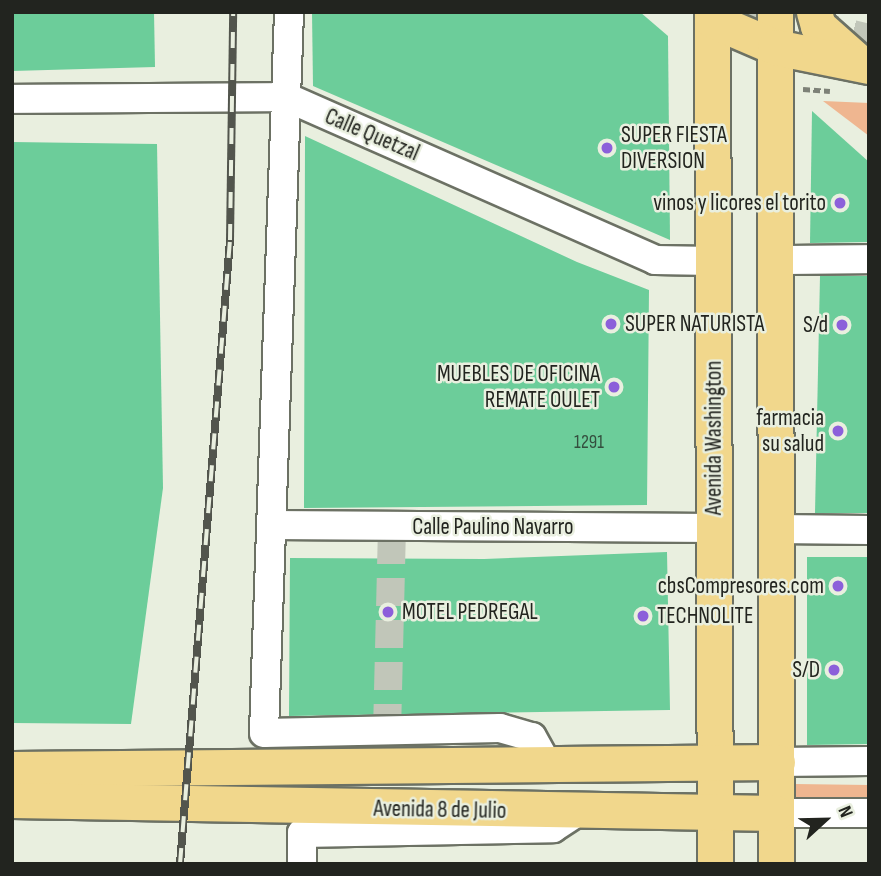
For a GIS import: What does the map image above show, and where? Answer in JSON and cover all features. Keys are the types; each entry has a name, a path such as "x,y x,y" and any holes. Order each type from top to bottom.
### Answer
{"main road":[{"path":"775,12 776,864"},
{"path":"814,12 818,26 865,65"},
{"path":"707,15 775,47 865,65"},
{"name":"Avenida Washington","path":"707,15 713,261 715,864"},
{"name":"Avenida 8 de Julio","path":"12,769 252,770 546,762 777,762"},
{"name":"Avenida 8 de Julio","path":"12,800 776,813"}],"street":[{"path":"289,12 264,733 518,730 532,737 546,762"},
{"name":"Calle Quetzal","path":"12,99 286,97 656,260 713,261"},
{"path":"776,260 869,259"},
{"name":"Calle Paulino Navarro","path":"272,525 714,528"},
{"path":"776,529 869,530"},
{"name":"Avenida 8 de Julio","path":"777,762 869,761"},
{"path":"302,864 302,832 553,828 579,811"},
{"name":"Avenida 8 de Julio","path":"776,813 869,813"}],"shaded area":[{"path":"823,101 869,103 869,136"},
{"path":"795,784 869,785 869,808 794,811"}],"building":[{"path":"12,12 154,12 155,67 12,71"},
{"path":"312,12 640,12 668,36 670,240 313,86"},
{"name":"vinos y licores el torito","path":"812,111 869,162 869,242 810,243"},
{"path":"305,136 577,262 649,290 647,505 304,508"},
{"path":"12,142 157,144 163,488 131,724 12,723"},
{"path":"820,276 869,276 869,513 815,513"},
{"path":"667,552 670,710 289,716 290,558 484,559"},
{"path":"807,557 869,557 869,744 807,745"}],"tunnel":[{"path":"749,12 869,41"},
{"path":"387,732 392,526"}],"railway":[{"path":"180,864 230,240 233,12"}],"place":[{"name":"SUPER FIESTA DIVERSION","path":"607,148"},
{"name":"vinos y licores el torito","path":"840,203"},
{"name":"SUPER NATURISTA","path":"611,324"},
{"name":"S/d","path":"842,325"},
{"name":"MUEBLES DE OFICINA REMATE OULET","path":"614,387"},
{"name":"farmacia su salud","path":"838,431"},
{"name":"cbsCompresores.com","path":"838,586"},
{"name":"MOTEL PEDREGAL","path":"388,612"},
{"name":"TECHNOLITE","path":"643,616"},
{"name":"S/D","path":"834,670"}]}
